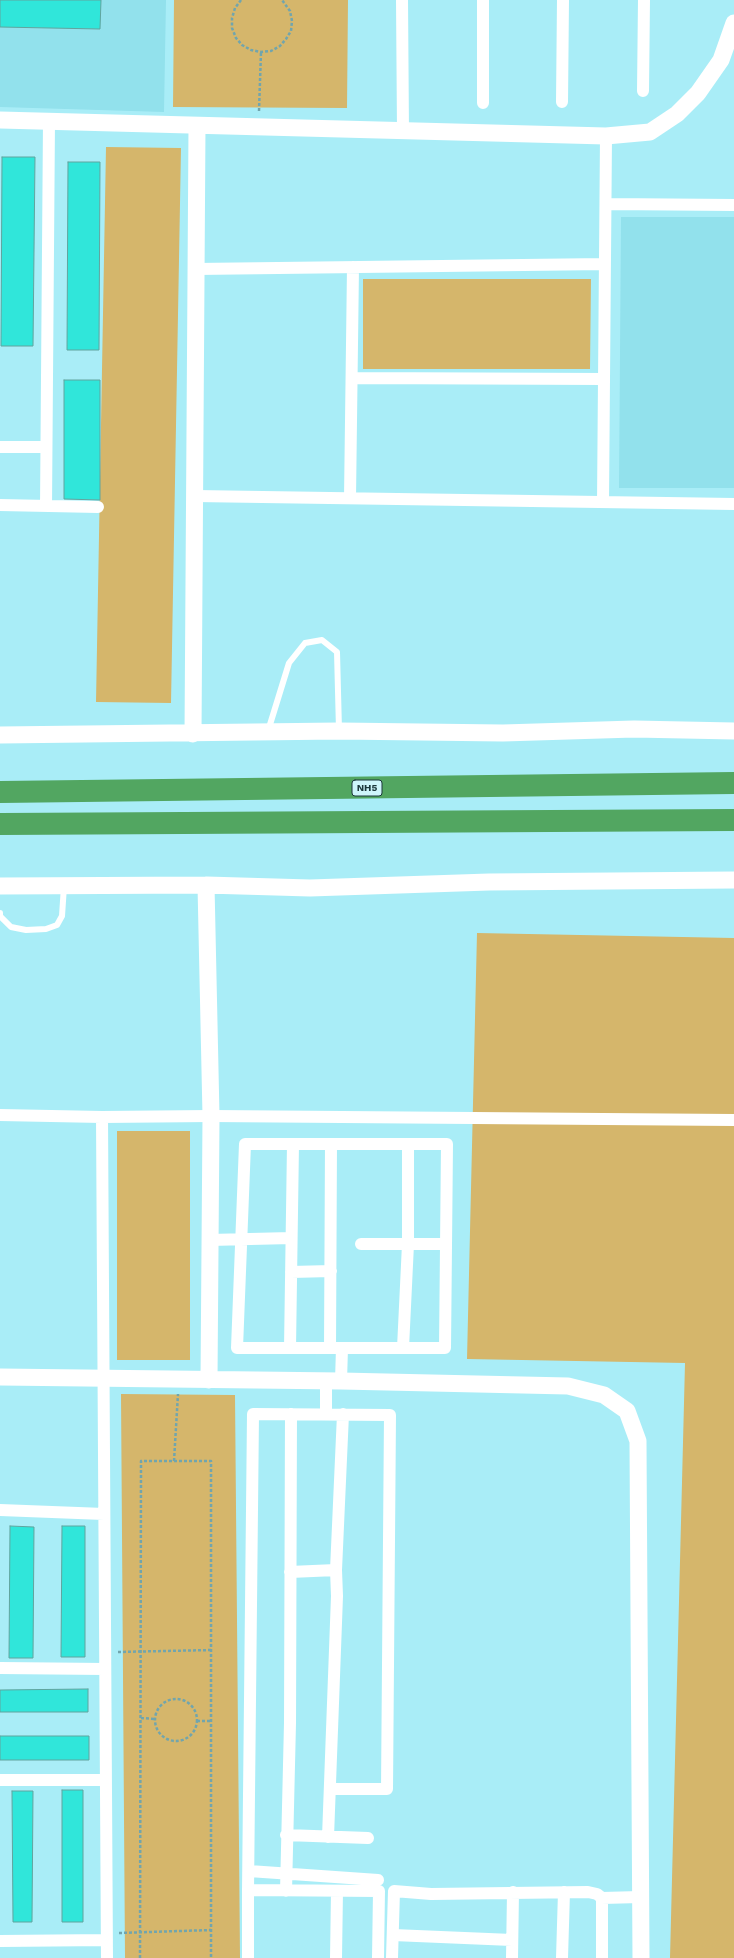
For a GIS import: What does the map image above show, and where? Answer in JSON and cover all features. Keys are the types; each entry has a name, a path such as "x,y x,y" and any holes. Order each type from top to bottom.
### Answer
{"highway":[{"name":"NH5","path":"0,792 734,783"},
{"path":"0,824 734,820"}],"street":[{"path":"402,0 403,131"},
{"path":"483,0 483,103"},
{"path":"562,102 563,0"},
{"path":"643,91 644,0"},
{"path":"0,120 606,136 650,132 676,114 698,93 721,60 734,24"},
{"path":"46,506 48,121"},
{"path":"193,734 197,126"},
{"path":"603,502 606,136"},
{"path":"606,204 734,205"},
{"path":"196,269 605,264"},
{"path":"350,498 353,267"},
{"path":"352,378 604,379"},
{"path":"0,446 46,447"},
{"path":"195,496 734,504"},
{"path":"0,505 98,507"},
{"path":"0,735 267,732 504,733 634,729 734,731"},
{"path":"0,886 206,885 310,888 489,882 734,880"},
{"path":"206,885 211,1116 209,1380"},
{"path":"0,1115 102,1117 211,1116 734,1120"},
{"path":"102,1117 107,1958"},
{"path":"244,1144 332,1144 446,1144 446,1348 237,1348 244,1144"},
{"path":"290,1348 293,1144"},
{"path":"326,1414 334,1381 336,1348 331,1271 332,1144"},
{"path":"403,1348 408,1244 408,1144"},
{"path":"210,1240 291,1238"},
{"path":"361,1244 446,1244"},
{"path":"291,1272 331,1271"},
{"path":"0,1377 334,1381 568,1386 604,1395 627,1411 638,1441 641,1958"},
{"path":"248,1958 253,1414 390,1415 387,1789 330,1789"},
{"path":"286,1890 286,1836 290,1723 291,1414"},
{"path":"328,1837 337,1596 336,1570 343,1414"},
{"path":"0,1510 104,1514"},
{"path":"290,1572 336,1570"},
{"path":"0,1668 105,1669"},
{"path":"0,1780 106,1780"},
{"path":"286,1836 368,1838"},
{"path":"249,1871 378,1880"},
{"path":"248,1890 379,1891 378,1958"},
{"path":"336,1958 337,1891"},
{"path":"392,1958 394,1891 431,1894 588,1892 597,1894 602,1898 640,1897"},
{"path":"512,1958 513,1892"},
{"path":"562,1958 564,1892"},
{"path":"602,1898 602,1958"},
{"path":"393,1935 512,1940"},
{"path":"0,1941 107,1937"}],"lane":[{"path":"267,732 290,663 305,643 322,640 337,652 339,732"},
{"path":"0,913 0,916 11,927 46,929 57,925 62,916 64,886"}],"path":[{"path":"241,0 235,8 232,18 232,28 236,38 242,45 251,50 261,52 271,51 280,46 291,31 292,21 290,11 282,0"},
{"path":"259,128 261,52"},
{"path":"174,1461 179,1380"},
{"path":"140,1958 141,1461 212,1461 211,1958"},
{"path":"105,1652 212,1650"},
{"path":"177,1699 184,1700 190,1704 195,1710 197,1721 194,1730 190,1735 178,1740 172,1740 160,1734 155,1719 158,1708 163,1703 177,1699"},
{"path":"141,1718 155,1719"},
{"path":"197,1721 212,1721"},
{"path":"107,1937 140,1932 211,1930"}],"shaded area":[{"path":"0,0 166,0 164,112 0,107"},
{"path":"174,0 348,0 347,108 173,107"},
{"path":"106,147 181,148 171,703 96,702"},
{"path":"621,217 734,217 734,488 619,488"},
{"path":"363,279 591,279 590,369 363,369"},
{"path":"477,933 734,938 734,1958 670,1958 685,1363 467,1359"},
{"path":"117,1131 190,1131 190,1360 117,1360"},
{"path":"121,1394 235,1395 240,1958 125,1958"}],"building":[{"path":"0,0 101,0 100,29 0,27"},
{"path":"2,157 35,157 33,346 1,346"},
{"path":"68,162 100,162 99,350 67,350"},
{"path":"64,380 100,380 100,500 64,499"},
{"path":"10,1526 34,1527 33,1658 9,1658"},
{"path":"62,1526 85,1526 85,1657 61,1657"},
{"path":"88,1689 88,1712 0,1712 0,1690"},
{"path":"0,1736 89,1736 89,1760 0,1760"},
{"path":"62,1790 83,1790 83,1922 62,1922"},
{"path":"12,1791 33,1791 32,1922 13,1922"}]}
